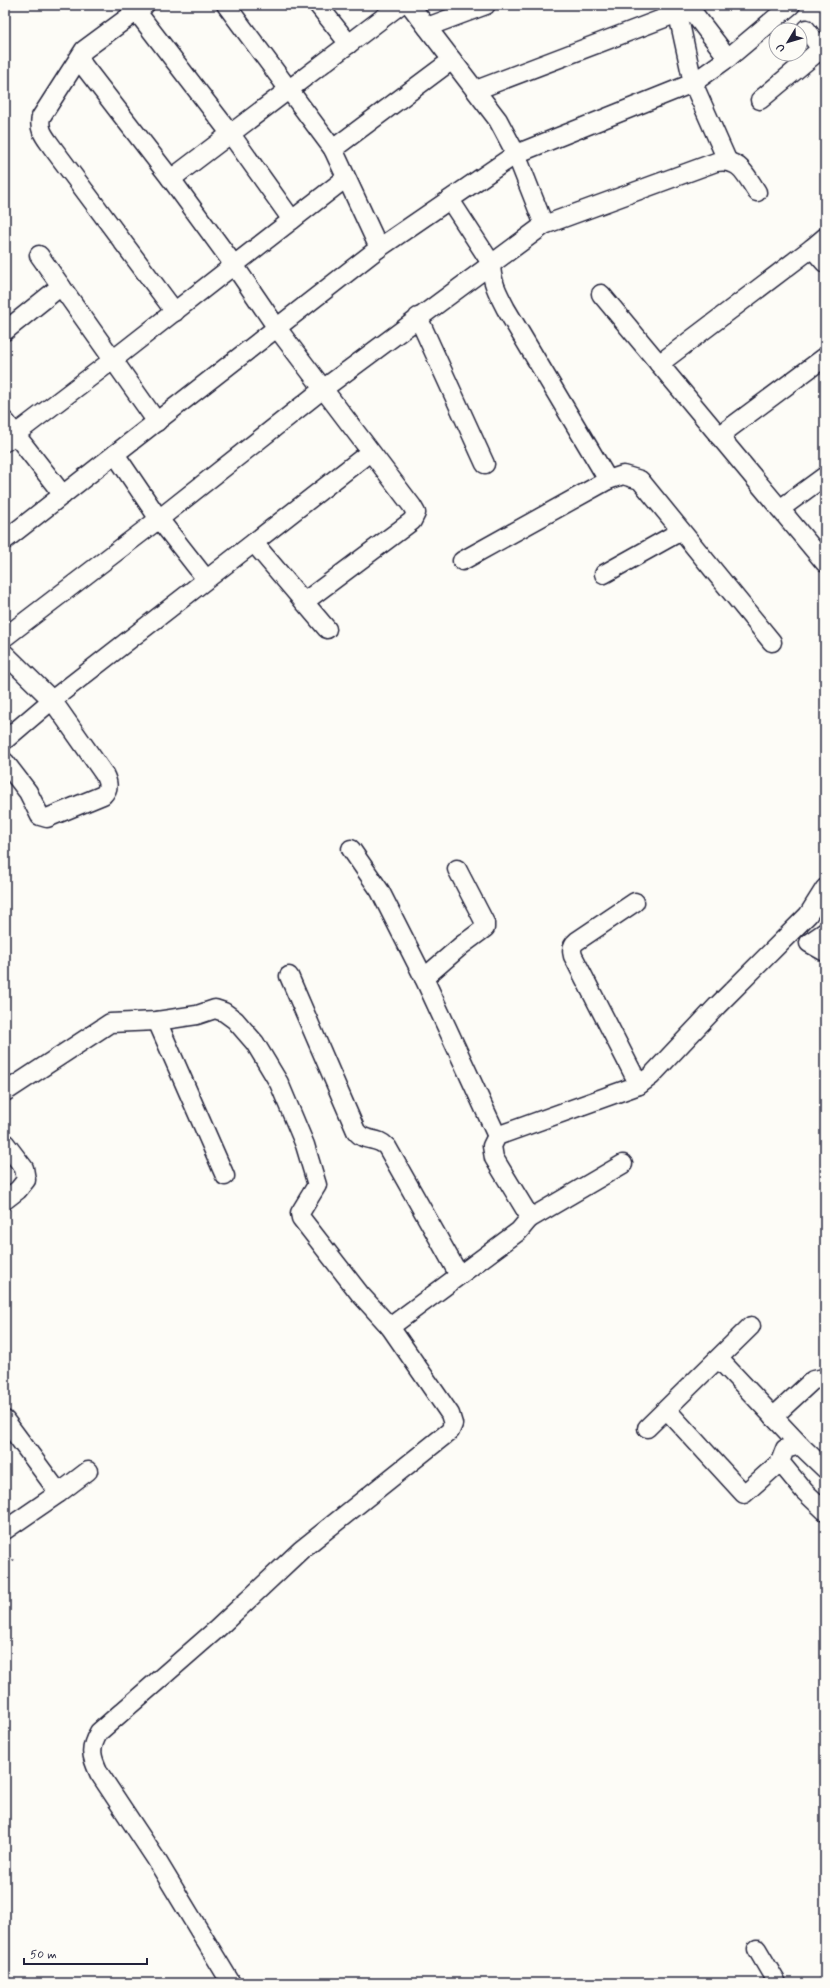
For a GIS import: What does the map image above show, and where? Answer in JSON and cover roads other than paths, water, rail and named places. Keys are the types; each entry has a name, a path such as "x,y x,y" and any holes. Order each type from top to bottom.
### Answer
{"street":[{"path":"226,5 333,149 379,248"},
{"path":"318,5 349,44"},
{"path":"171,179 400,5"},
{"path":"410,5 498,120 516,154 544,225"},
{"path":"427,27 486,5"},
{"path":"5,540 379,248 516,154 693,83 728,58 789,6"},
{"path":"175,312 42,131 40,124 41,117 84,50 141,8 292,220"},
{"path":"476,90 676,8 695,15 728,58"},
{"path":"676,8 693,83 727,160"},
{"path":"760,100 823,51 808,32"},
{"path":"80,58 83,65 171,179 234,265 277,328 416,513 412,521 304,602"},
{"path":"333,149 452,60"},
{"path":"5,638 159,519 323,389 418,317 544,225 716,162 727,160 737,164 743,170 757,192"},
{"path":"63,495 9,432 114,359 346,178"},
{"path":"450,200 491,263 491,275 495,288 506,309 608,480"},
{"path":"659,364 818,242 825,263"},
{"path":"38,255 114,359 157,422"},
{"path":"5,331 61,286"},
{"path":"601,294 825,563"},
{"path":"418,317 485,464"},
{"path":"719,436 825,357"},
{"path":"5,740 52,700 370,452"},
{"path":"115,454 159,519 206,579"},
{"path":"462,561 608,480 623,475 640,480 772,642"},
{"path":"780,509 825,476"},
{"path":"604,574 681,531"},
{"path":"254,543 328,629"},
{"path":"5,654 52,700 104,774 108,784 103,795 47,818 40,816 28,792 5,762"},
{"path":"351,849 380,891 424,978 497,1136"},
{"path":"424,978 462,945 485,928 485,923 457,869"},
{"path":"529,1219 528,1214 494,1158 492,1146 497,1136 639,1085 651,1076 717,1006 808,915 825,888"},
{"path":"635,902 573,944 571,950 572,956 639,1085"},
{"path":"825,932 809,943 825,952"},
{"path":"289,976 356,1131 363,1138 377,1140 387,1147 459,1275"},
{"path":"5,1092 110,1023 157,1021 197,1015 215,1009 224,1012 235,1020 255,1043 266,1059 289,1103 317,1180 317,1184 300,1212 301,1218 360,1294 390,1327 450,1414 453,1424 450,1432 301,1550 217,1629 99,1732 92,1746 93,1761 99,1774 156,1859 232,1983"},
{"path":"157,1021 225,1176"},
{"path":"5,1143 24,1168 26,1180 18,1190 5,1200"},
{"path":"390,1327 398,1319 519,1231 529,1219 623,1164"},
{"path":"647,1428 751,1326"},
{"path":"719,1359 773,1417 825,1469"},
{"path":"773,1417 813,1380 825,1378"},
{"path":"667,1410 744,1494 780,1462 785,1449 800,1445"},
{"path":"5,1420 59,1493"},
{"path":"780,1462 804,1491 825,1510"},
{"path":"5,1530 88,1471"},
{"path":"757,1949 777,1983"}]}
